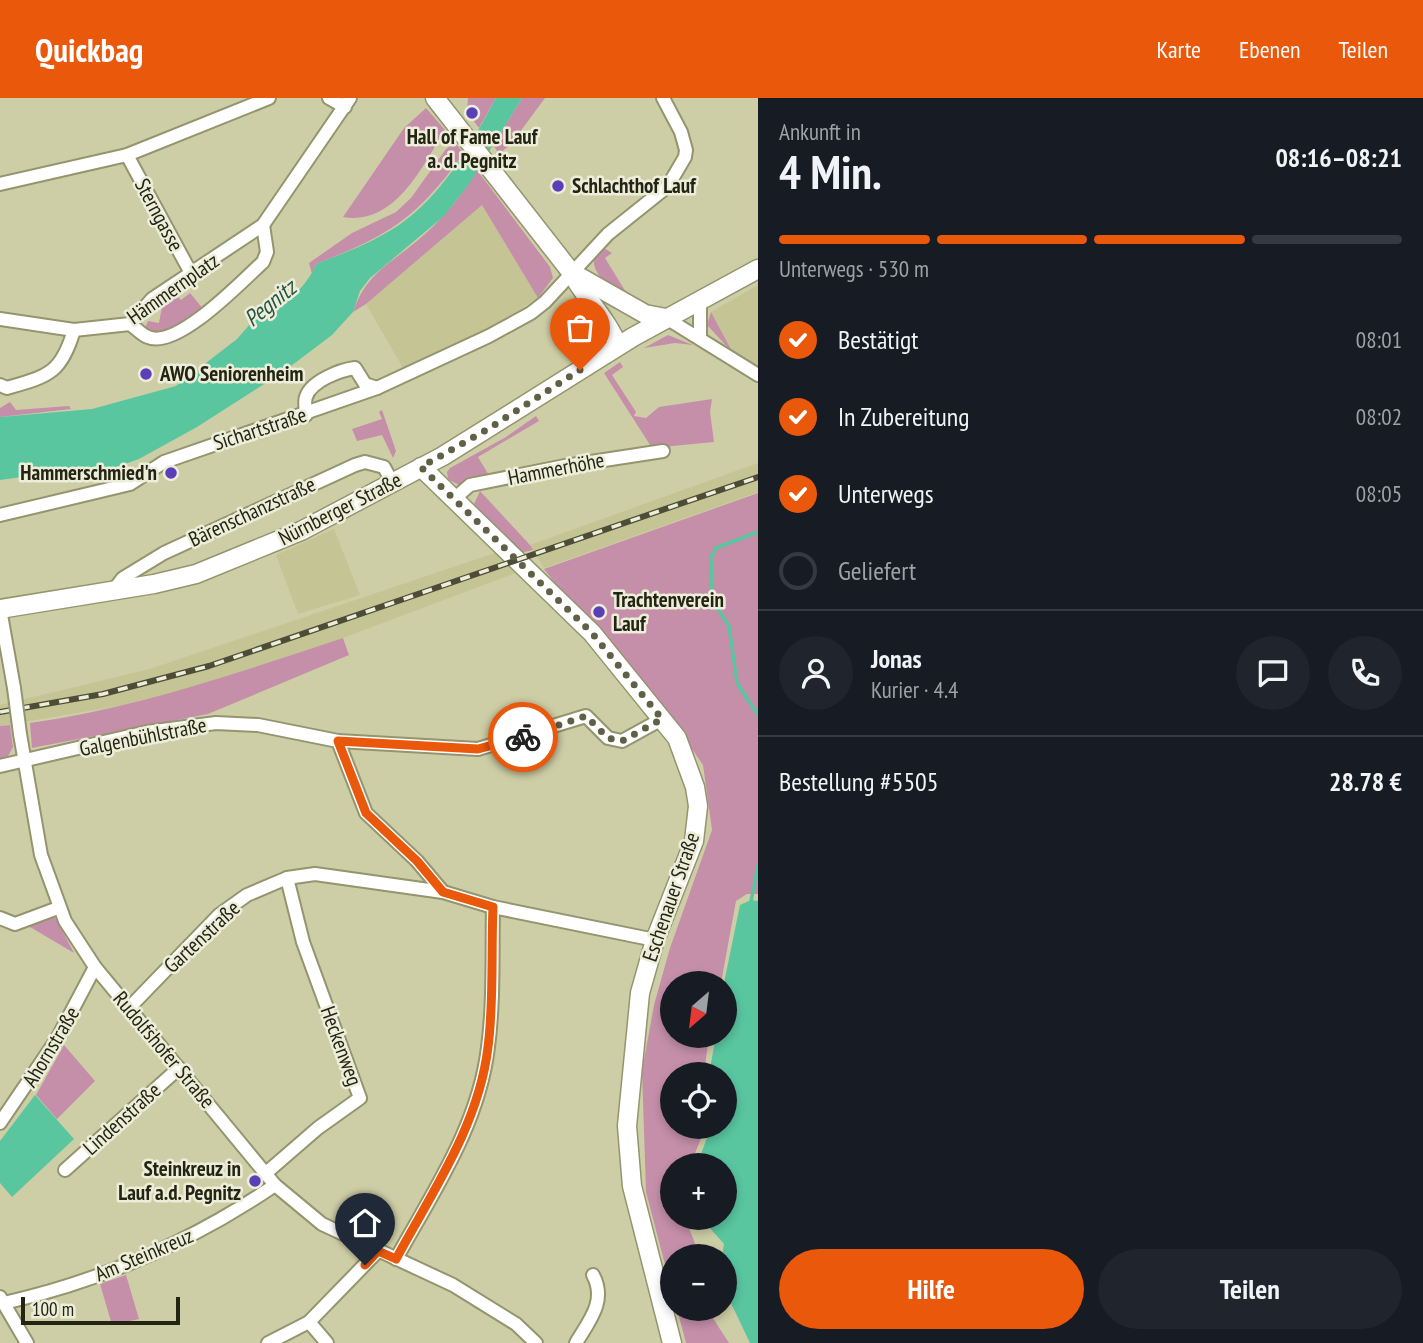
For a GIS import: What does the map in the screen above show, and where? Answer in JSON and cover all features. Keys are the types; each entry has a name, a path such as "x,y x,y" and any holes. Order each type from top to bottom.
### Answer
{"main road":[{"path":"435,98 571,272 583,296 612,332 618,346 630,331 630,323 607,293"},
{"name":"Nürnberger Straße","path":"0,609 113,591 196,574 301,531 488,429 618,346 758,269"},
{"path":"571,272 645,314 666,318"},
{"name":"Eschenauer Straße","path":"421,467 592,633 677,738 695,787 698,806 694,841 655,940 640,993 631,1079 628,1150 632,1186 672,1343"}],"street":[{"path":"0,184 127,155 269,98"},
{"path":"130,324 148,337 167,337 216,306 263,262 267,253 264,225 348,103 329,98"},
{"name":"Sichartstraße","path":"0,515 130,484 164,462 306,415 377,388 515,322 545,302 608,234 668,186 685,157 686,150 681,132 663,98"},
{"name":"Sterngasse","path":"127,155 192,275"},
{"name":"Hämmernplatz","path":"0,319 74,330 130,324 152,299 264,225"},
{"path":"700,301 700,338"},
{"path":"666,318 758,375"},
{"path":"0,385 7,388 48,375 65,355 74,330"},
{"path":"306,415 305,397 312,388 347,369 355,368 365,384 377,388"},
{"name":"Hammerhöhe","path":"453,499 470,485 565,466 663,451"},
{"name":"Bärenschanzstraße","path":"113,591 123,578 164,553 355,465 374,463 384,467 392,482"},
{"name":"Rudolfshofer Straße","path":"0,609 41,855 58,908 95,967 275,1185 322,1224 488,1306 516,1324 536,1343"},
{"name":"Galgenbühlstraße","path":"0,766 148,732 216,723 258,725 338,741 478,749 586,716 608,738 622,741 662,719"},
{"path":"338,741 366,813 417,861 443,892"},
{"name":"Gartenstraße","path":"129,1008 219,915 247,895 287,878 315,874 443,892 493,907 655,940"},
{"name":"Heckenweg","path":"266,1173 318,1128 360,1098 303,942 287,878"},
{"path":"396,1259 464,1134 479,1090 488,1047 493,907"},
{"path":"0,918 15,924 58,908"},
{"name":"Ahornstraße","path":"0,1124 57,1039 95,967"},
{"name":"Lindenstraße","path":"65,1170 179,1068"},
{"name":"Am Steinkreuz","path":"2,1300 68,1286 185,1240 230,1216 275,1185"},
{"path":"268,1343 309,1322 378,1251"},
{"path":"576,1343 598,1306 598,1284 593,1275"},
{"path":"2,1300 27,1343"},
{"path":"309,1322 327,1343"}],"shaded area":[{"path":"468,98 496,98 479,128 467,112"},
{"path":"496,98 522,98 469,184 444,216 370,278 360,291 353,312 332,335 283,372 197,427 139,459 111,469 101,466 0,480 0,417 92,409 176,386 237,339 258,315 275,309 292,297 307,281 316,264 375,239 421,207 458,163"},
{"path":"522,98 545,98 511,144 499,154 493,145"},
{"path":"426,108 445,130 405,191 378,212 361,217 343,217 404,128"},
{"path":"455,143 464,153 416,209 383,234 316,264 312,274 309,263 352,233 396,212 411,198 446,149"},
{"path":"477,170 550,267 553,278 538,298 482,205 366,304 353,312 371,279 434,225 457,199"},
{"path":"482,205 538,298 462,344 403,368 366,304"},
{"path":"604,248 612,253 605,258 632,302 604,282 594,260"},
{"path":"758,285 758,368 733,352 711,312"},
{"path":"190,293 204,310 167,331 152,332 145,328 148,321 159,323 163,301 176,294 181,300"},
{"path":"711,312 733,353 707,325"},
{"path":"668,335 693,345 675,343 644,348"},
{"path":"620,362 623,367 612,375 636,412 634,416 646,418 659,407 712,399 710,412 714,442 652,448 604,373"},
{"path":"10,402 16,410 69,406 71,409 0,417 0,408"},
{"path":"382,410 396,451 393,458 382,435 357,441 352,429 382,419 379,412"},
{"path":"536,416 539,421 478,457 490,477 459,485 448,479 447,472 450,468 506,437"},
{"path":"758,463 758,492 544,568 530,545"},
{"path":"480,491 533,550 520,553 474,504"},
{"path":"758,493 758,894 747,894 736,901 723,971 664,971 712,830 703,765 664,708 621,654 570,602 544,569"},
{"path":"334,529 360,595 298,614 276,555"},
{"path":"498,552 518,572 343,638 207,683 124,705 0,726 0,705 150,669"},
{"path":"343,638 349,655 208,714 32,748 30,723 149,698"},
{"path":"10,725 13,747 8,756 0,759 0,726"},
{"path":"751,900 758,901 758,1343 750,1343 737,1316 737,1244 724,1244 712,1230 737,1230 737,1153 701,1153 707,1139 737,1139 737,1062 711,1062 714,1048 737,1048 737,971 726,971 740,905"},
{"path":"52,917 56,919 74,953 25,924"},
{"path":"660,984 660,1048 707,1048 706,1062 660,1062 660,1139 701,1139 695,1153 660,1153 660,1230 690,1230 695,1244 660,1245 646,1192 642,1071"},
{"path":"64,1045 95,1081 57,1119 36,1095"},
{"path":"35,1095 74,1139 12,1197 0,1183 0,1141"},
{"path":"126,1275 139,1319 112,1325 100,1284"},
{"path":"680,1321 715,1321 729,1343 686,1343"}],"waterway":[{"path":"758,532 716,548 711,557 712,600 729,626 737,683 758,715"},
{"path":"751,901 758,866"}],"railway":[{"path":"0,712 103,694 209,666 758,477"}],"way so far":[{"path":"523,737 586,716 608,738 622,741 662,719 592,633 421,467 488,429 580,370"}],"place":[{"name":"Hall of Fame Lauf a. d. Pegnitz","path":"472,113"},
{"name":"Schlachthof Lauf","path":"558,186"},
{"name":"AWO Seniorenheim","path":"146,374"},
{"name":"Hammerschmied'n","path":"171,473"},
{"name":"Trachtenverein Lauf","path":"599,612"},
{"name":"Steinkreuz in Lauf a.d. Pegnitz","path":"255,1181"}],"route":[{"path":"365,1265 378,1251 396,1259 464,1134 479,1090 488,1047 493,907 443,892 417,861 366,813 338,741 478,749 523,737"}],"water label":[{"name":"Pegnitz","path":"270,303"}]}
